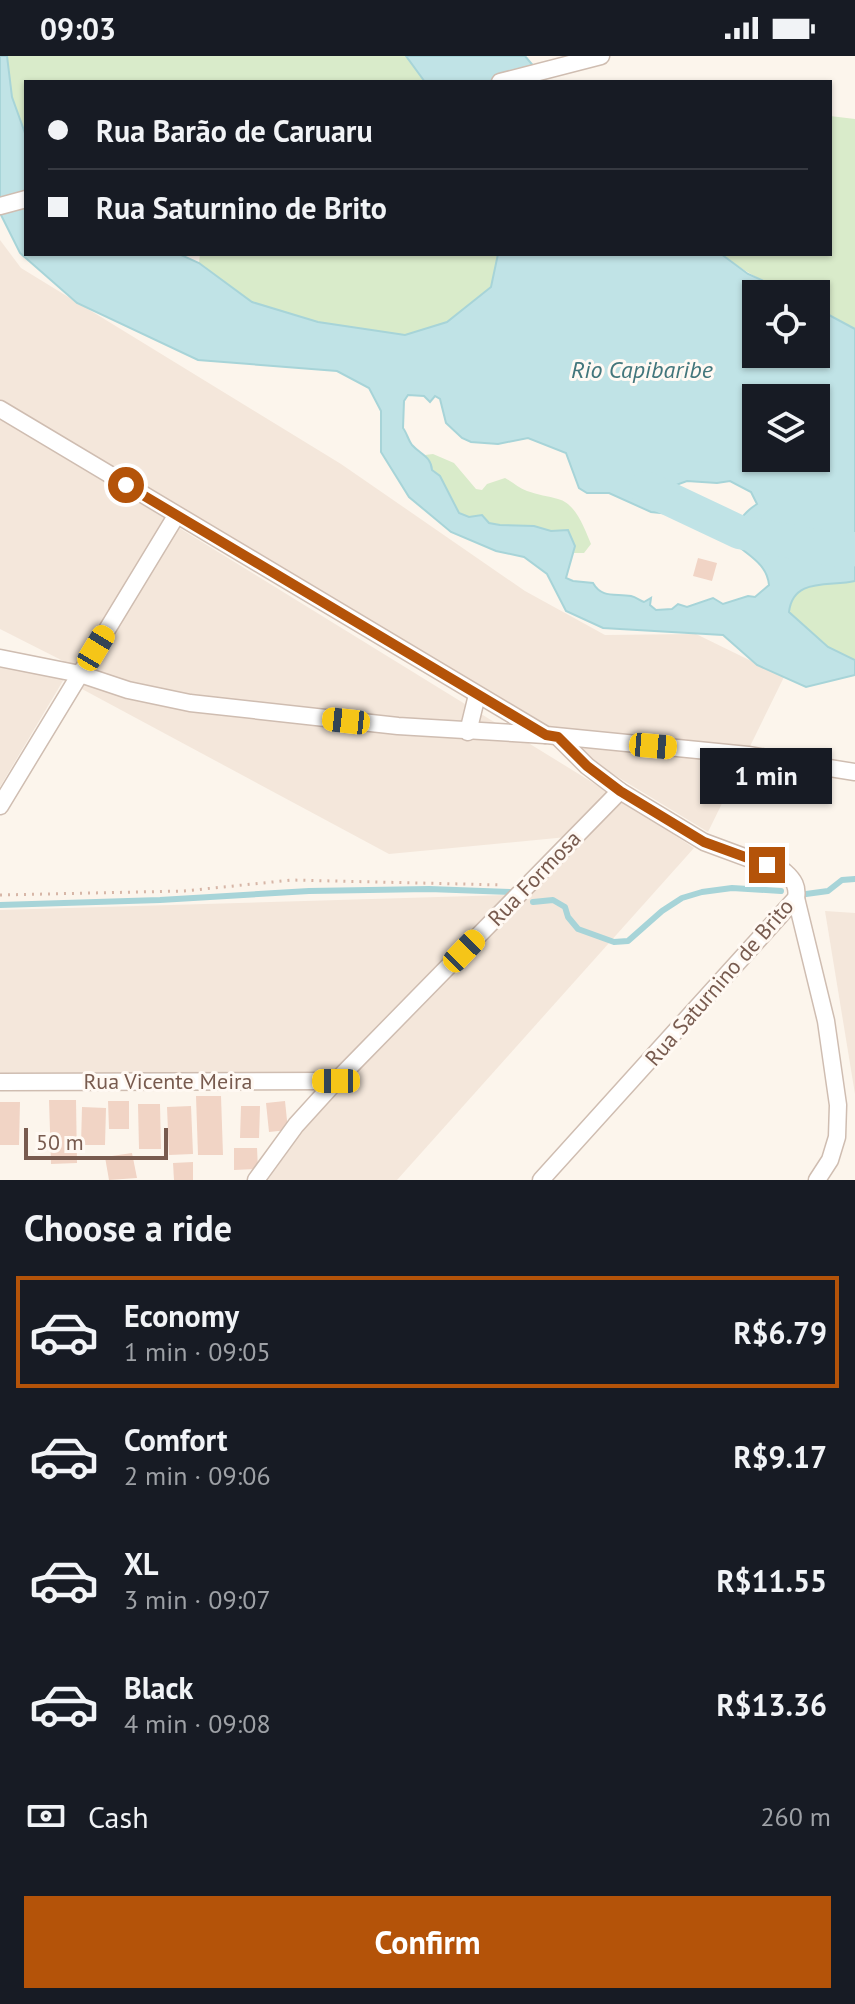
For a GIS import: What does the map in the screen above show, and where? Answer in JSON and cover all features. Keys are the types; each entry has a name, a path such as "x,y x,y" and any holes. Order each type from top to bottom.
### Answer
{"street":[{"path":"508,80 601,56"},
{"path":"0,206 24,200"},
{"path":"0,409 477,695 552,736"},
{"path":"0,806 176,516"},
{"path":"0,658 80,674 128,690 190,703 269,714 748,755 855,772"},
{"path":"468,732 477,695"},
{"name":"Rua Saturnino de Brito","path":"541,1180 796,898 796,886 785,872 704,842 620,791 552,736"},
{"name":"Rua Formosa","path":"256,1180 296,1125 336,1081 620,791"},
{"path":"796,898 826,1021 838,1105 837,1137 830,1160 817,1180"},
{"name":"Rua Vicente Meira","path":"0,1082 336,1081"}],"path":[{"path":"0,895 184,891 292,880 527,885"}],"shaded area":[{"path":"0,240 21,268 341,464 525,591 605,635 696,634 784,677 708,832 0,401"},
{"path":"0,419 165,518 77,668 0,629"},
{"path":"176,526 608,792 567,837 389,854 82,689"},
{"path":"0,649 64,679 0,787"},
{"path":"620,799 694,848 397,1180 268,1180 315,1113"},
{"path":"506,895 334,1073 0,1074 0,910"},
{"path":"825,911 855,913 855,1094"}],"green space":[{"path":"7,56 406,56 424,80 24,80 24,130 12,97"},
{"path":"832,116 855,119 855,329 830,316 830,280 762,280 724,256 832,256"},
{"path":"200,256 498,256 491,287 447,322 405,335 318,322 252,302 199,263"},
{"path":"433,454 454,463 476,489 482,490 487,484 505,478 527,491 564,502 579,518 591,544 584,553 574,553 575,546 560,530 500,525 489,523 482,515 469,517 459,513 425,455"},
{"path":"855,581 855,660 828,647 789,612 797,592 805,588"}],"water":[{"name":"Rio Capibaribe","path":"0,56 7,56 12,97 24,130 24,256 183,256 199,263 252,302 318,322 405,335 447,322 491,287 498,256 724,256 762,280 742,280 742,368 830,368 830,316 855,329 855,581 805,588 797,593 789,612 828,647 855,660 855,675 806,687 757,665 723,635 603,628 566,611 547,574 524,557 496,551 451,532 409,497 381,452 381,411 369,388 337,371 198,360 77,303 20,253 0,213","holes":["408,395 424,396 430,402 435,396 440,399 446,423 462,438 471,442 498,444 528,438 566,453 579,488 587,493 609,493 651,512 689,516 684,512 688,503 673,495 676,485 687,481 730,481 751,492 757,504 740,521 738,546 762,567 769,585 755,597 748,596 723,604 713,598 687,607 678,604 672,609 656,610 650,605 651,598 644,602 631,596 605,593 593,583 566,578 575,546 568,530 500,525 489,523 482,515 469,517 459,513 440,476 432,470 428,459 412,445 403,428 404,401"]},
{"path":"406,56 525,56 545,80 424,80"}],"building":[{"path":"698,558 717,563 712,581 693,576"},
{"path":"196,1096 221,1096 223,1155 198,1155"},
{"path":"49,1100 76,1100 77,1163 51,1164"},
{"path":"108,1101 129,1101 129,1129 109,1129"},
{"path":"285,1101 288,1130 269,1132 266,1103"},
{"path":"0,1102 20,1102 19,1145 0,1145"},
{"path":"138,1104 160,1104 161,1149 139,1149"},
{"path":"191,1106 193,1154 169,1155 167,1107"},
{"path":"241,1106 260,1106 259,1138 240,1138"},
{"path":"82,1107 106,1108 105,1145 81,1145"},
{"path":"234,1148 257,1148 258,1169 234,1170"},
{"path":"132,1153 137,1178 109,1180 105,1157"},
{"path":"193,1162 193,1180 174,1180 173,1163"}],"waterway":[{"name":"Rio Capibaribe","path":"646,488 739,532 843,551 855,549"},
{"path":"806,894 828,891 842,880 855,879"},
{"path":"533,902 553,900 565,907 568,917 578,929 614,942 628,941 682,898 732,888 781,891"},
{"path":"0,905 309,891 429,889 511,892"}],"route":[{"path":"126,485 477,695 546,735 558,737 587,766 620,791 704,842 767,865"}]}
